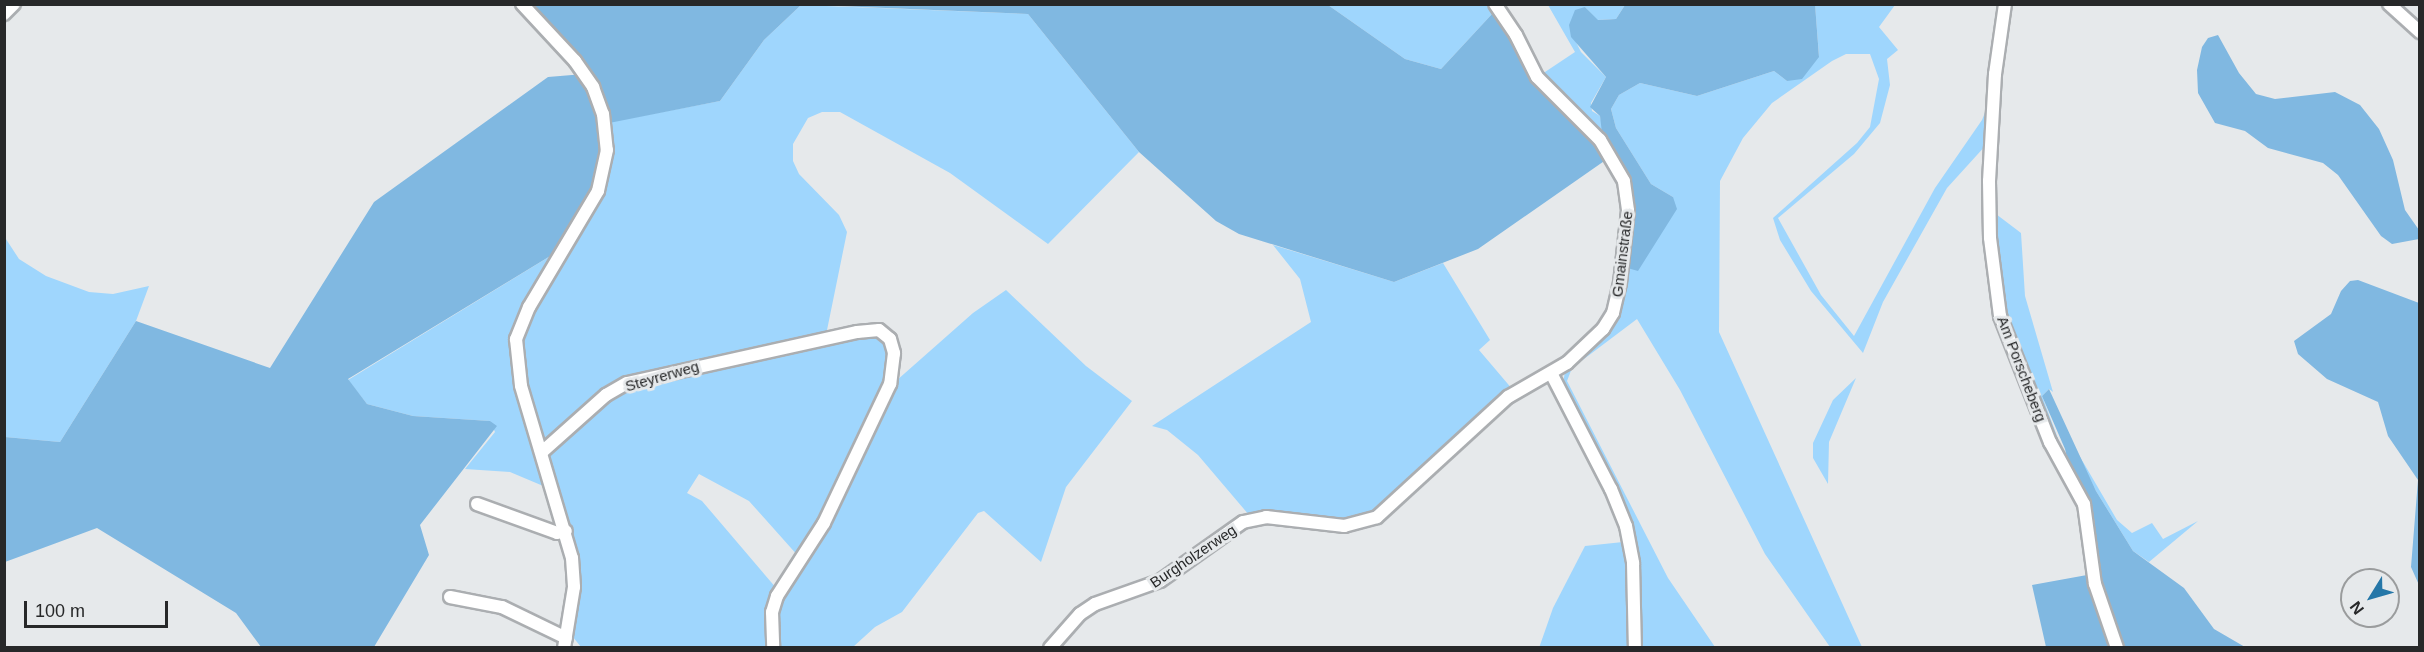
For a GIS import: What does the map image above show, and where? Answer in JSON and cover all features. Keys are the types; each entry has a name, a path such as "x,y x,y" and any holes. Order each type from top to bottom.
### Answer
{"street":[{"path":"4,14 14,4"},
{"path":"450,597 502,607 565,643 574,588 566,531 521,386 516,339 529,307 598,191 607,150 603,114 593,87 575,61 522,4"},
{"name":"Gmainstraße","path":"1495,4 1516,35 1537,77 1591,129 1611,154 1627,193 1626,238 1613,313 1603,329 1551,373"},
{"name":"Am Porscheberg","path":"2005,4 1995,74 1989,201 2000,316 2050,442 2084,504 2095,584 2117,648"},
{"path":"2389,4 2420,32"},
{"name":"Steyrerweg","path":"542,452 606,396 627,383 693,366 857,332 879,330 890,339 894,353 890,384 824,523 777,596 772,612 773,648"},
{"path":"1551,373 1611,489 1626,526 1633,563 1635,648"},
{"name":"Burgholzerweg","path":"1050,648 1080,614 1095,604 1160,581 1243,522 1266,518 1344,526 1377,517 1508,397 1551,373"},
{"path":"477,504 557,533 566,531"}],"shaded area":[{"path":"1815,4 1819,57 1802,79 1787,81 1774,71 1697,96 1640,83 1619,95 1611,109 1616,128 1651,184 1673,197 1677,209 1638,271 1624,267 1631,210 1602,133 1600,116 1590,107 1606,77 1571,37 1569,25 1575,10 1585,7 1598,20 1616,19 1625,5"},
{"path":"521,5 801,5 764,40 720,101 599,125 601,188 570,244 348,379 367,404 413,416 490,421 497,426 420,525 429,555 374,647 261,647 236,613 97,528 5,562 5,437 60,442 136,321 270,368 374,202 548,77 584,74"},
{"path":"801,5 1028,14 1139,152 1048,244 950,173 840,112 822,112 808,118 793,144 793,161 799,174 839,215 847,232 826,335 894,336 901,353 896,381 973,313 1006,290 1086,366 1132,401 1066,487 1041,562 984,511 978,513 902,612 875,627 853,647 581,647 564,626 570,588 565,543 548,488 510,472 465,469 495,432 490,421 413,416 367,404 348,380 570,244 599,124 720,101 764,40","holes":["699,474 749,501 799,557 777,589 702,501 687,493"]},
{"path":"814,5 1328,5 1405,59 1441,69 1492,14 1513,39 1538,86 1610,157 1478,249 1394,282 1239,234 1216,221 1139,152 1028,14"},
{"path":"1328,5 1491,5 1507,27 1492,14 1441,69 1405,59"},
{"path":"1548,5 1625,5 1616,19 1597,20 1585,7 1571,32 1581,52 1606,77 1591,103 1592,111 1600,116 1606,142 1539,76 1575,52"},
{"path":"1815,5 1895,5 1879,27 1898,50 1887,59 1890,85 1880,123 1854,154 1778,218 1821,295 1854,336 1935,188 1982,120 1990,100 1987,144 1947,188 1883,302 1863,353 1811,291 1780,240 1773,218 1857,143 1870,127 1879,79 1870,54 1846,54 1832,61 1772,103 1743,138 1720,181 1719,332 1862,647 1830,647 1765,554 1680,390 1637,319 1572,368 1567,381 1668,578 1715,647 1638,647 1635,551 1562,391 1565,371 1600,338 1623,274 1673,197 1651,184 1616,128 1611,109 1619,95 1640,83 1697,96 1774,71 1787,81 1819,56"},
{"path":"2218,35 2239,73 2256,94 2275,99 2335,92 2360,105 2379,129 2393,160 2405,210 2419,230 2419,239 2392,244 2381,236 2338,175 2323,163 2268,148 2245,131 2215,123 2198,93 2197,70 2202,47 2208,38"},
{"path":"1992,211 2021,233 2025,296 2053,392 2049,389 2042,396 2069,468 2005,322"},
{"path":"4,236 19,259 46,276 89,292 113,294 149,286 136,321 60,442 5,437"},
{"path":"1273,245 1394,282 1443,263 1490,340 1479,350 1513,390 1378,512 1350,521 1249,515 1198,455 1167,430 1152,426 1311,322 1300,279"},
{"path":"2358,280 2419,303 2419,585 2411,567 2418,480 2388,436 2378,402 2327,379 2298,354 2294,341 2331,314 2341,291 2350,281"},
{"path":"1856,378 1829,442 1828,484 1813,458 1813,443 1833,400"},
{"path":"2049,389 2096,491 2133,551 2184,588 2214,629 2245,647 2046,647 2032,585 2087,575 2093,570 2065,449 2042,396"},
{"path":"2069,438 2117,520 2132,533 2152,523 2163,539 2198,521 2149,562 2133,551 2096,491"},
{"path":"1623,542 1628,552 1631,647 1539,648 1553,608 1585,546"}]}
